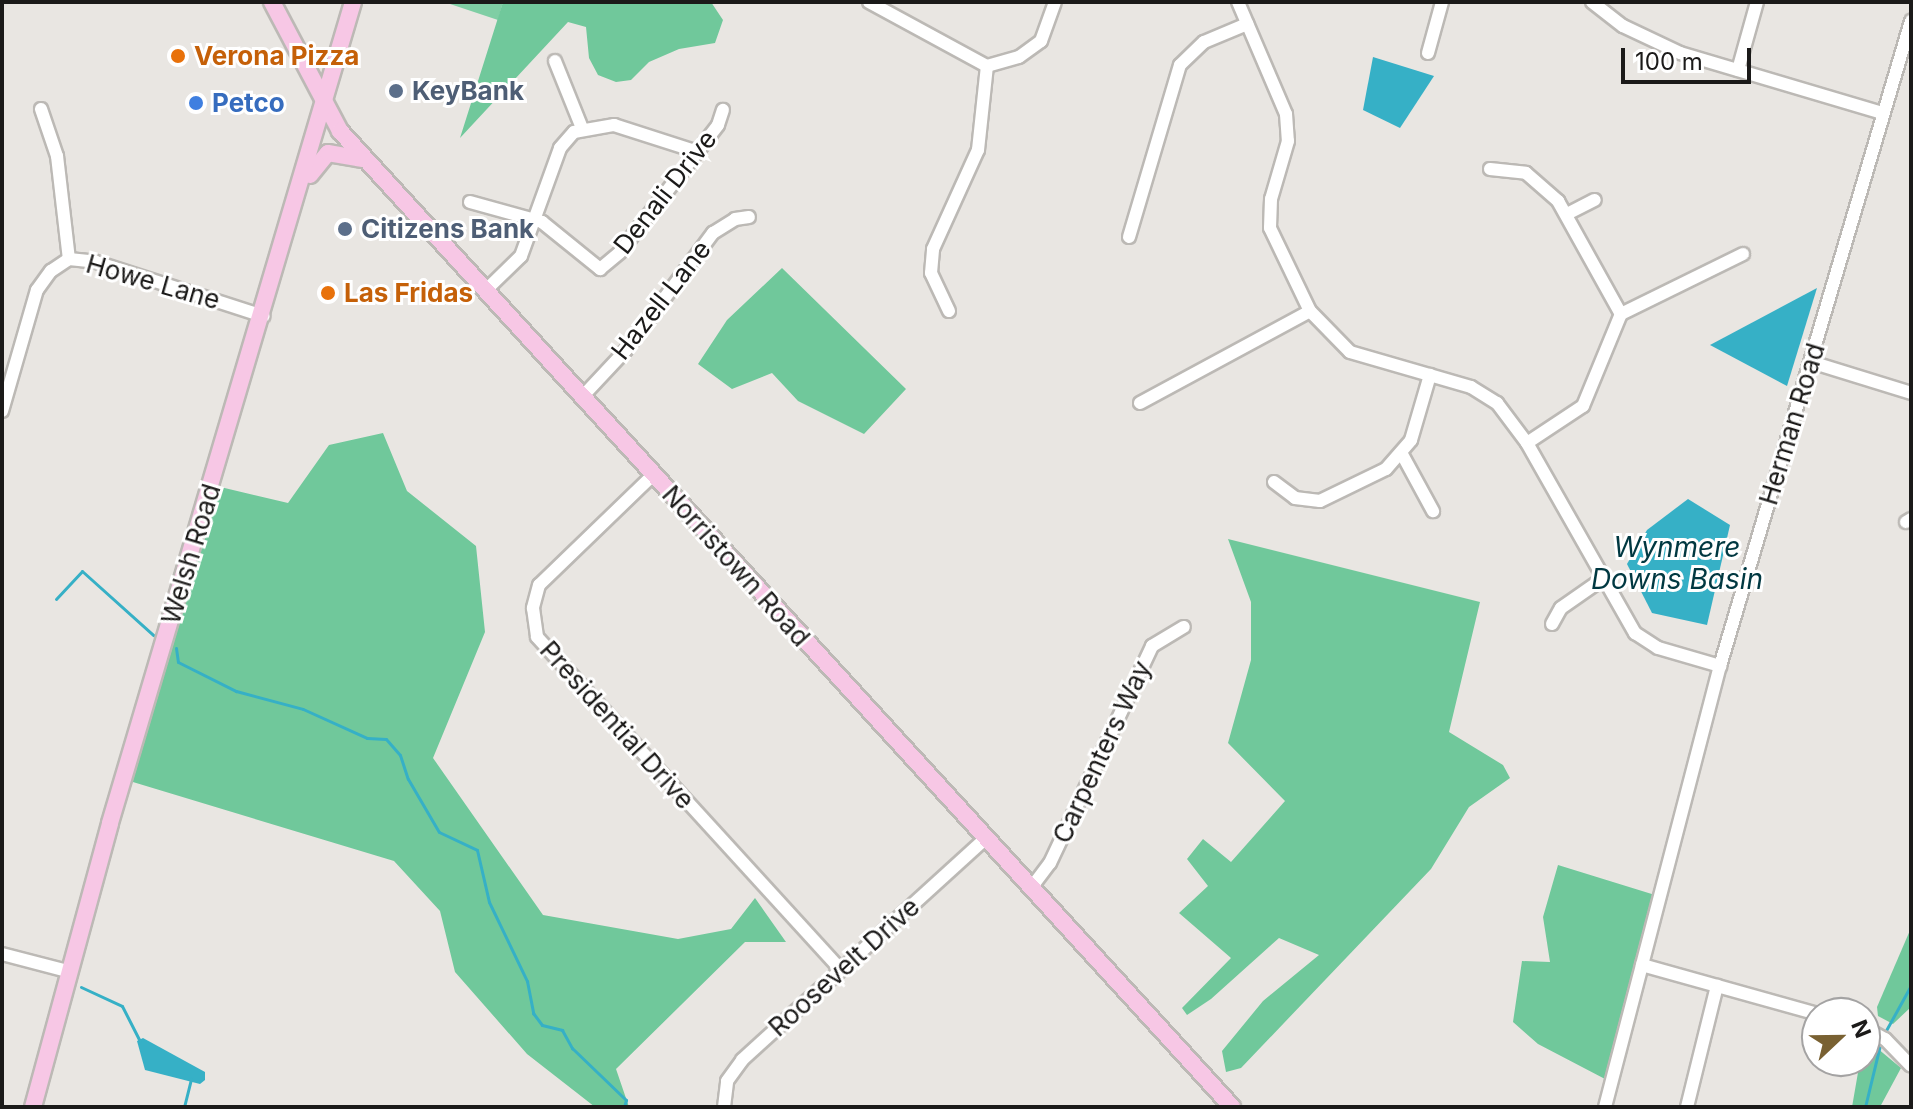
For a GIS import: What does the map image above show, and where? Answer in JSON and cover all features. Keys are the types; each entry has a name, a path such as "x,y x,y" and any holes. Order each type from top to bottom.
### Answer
{"main road":[{"name":"Norristown Road","path":"272,2 322,106 372,167 1232,1107"},
{"name":"Welsh Road","path":"33,1107 110,823 263,316 353,2"},
{"path":"289,224 320,157 348,153 372,167"}],"street":[{"path":"869,2 987,66 1019,57 1041,41 1055,2"},
{"path":"1238,2 1282,99 1288,127 1270,228 1310,311 1350,352 1484,393 1527,443 1644,641 1720,666"},
{"path":"1428,53 1442,2"},
{"path":"1592,2 1656,44 1882,113"},
{"path":"1738,70 1757,2"},
{"name":"Herman Road","path":"1605,1107 1720,666 1911,21"},
{"path":"1129,237 1180,65 1204,42 1247,24"},
{"path":"555,61 582,128"},
{"path":"949,311 931,273 933,249 978,150 987,66"},
{"path":"41,109 57,156 69,259"},
{"name":"Denali Drive","path":"537,220 600,269 620,252 698,152 723,110"},
{"path":"485,291 521,256 537,220 560,148 582,128 614,125 698,152"},
{"path":"1490,169 1505,167 1533,177 1567,214 1621,314"},
{"path":"1567,214 1595,200"},
{"path":"470,202 537,220"},
{"name":"Hazell Lane","path":"582,397 626,350 713,233 735,219 749,217"},
{"path":"1527,443 1583,406 1621,314 1743,254"},
{"name":"Howe Lane","path":"2,411 37,290 51,271 69,259 96,262 263,316"},
{"path":"1140,403 1310,311"},
{"path":"1811,362 1911,393"},
{"path":"1274,482 1295,498 1320,501 1403,456 1430,375"},
{"path":"1403,456 1433,511"},
{"name":"Presidential Drive","path":"653,475 539,585 533,608 537,637 840,969"},
{"path":"1552,624 1561,608 1604,578"},
{"name":"Carpenters Way","path":"1031,888 1050,863 1152,646 1184,627"},
{"name":"Roosevelt Drive","path":"724,1107 727,1081 742,1060 985,839"},
{"path":"2,954 71,972"},
{"path":"1642,965 1801,1010"},
{"path":"1687,1107 1717,986"},
{"path":"1881,1036 1911,1066"}],"green space":[{"path":"444,2 503,2 498,20"},
{"path":"503,2 711,2 723,20 715,43 679,49 649,62 631,80 616,82 598,75 589,58 586,27 568,22 460,138"},
{"path":"782,268 906,389 864,434 798,401 772,373 732,389 698,364 727,320"},
{"path":"383,433 407,491 476,546 485,632 433,758 543,915 678,939 731,929 755,898 786,942 745,942 616,1069 629,1107 595,1107 527,1054 455,972 440,911 394,861 123,779 212,485 288,503 329,445"},
{"path":"1228,539 1480,602 1449,732 1503,765 1510,778 1469,807 1431,869 1241,1068 1226,1072 1222,1051 1263,1001 1319,955 1279,938 1211,999 1187,1015 1182,1008 1231,958 1179,913 1208,886 1187,859 1203,839 1231,862 1285,801 1228,743 1251,660 1251,602"},
{"path":"1558,865 1655,895 1605,1079 1538,1044 1513,1022 1522,961 1550,962 1543,917"},
{"path":"1911,928 1911,1007 1893,1024 1881,1018 1881,998"},
{"path":"1881,1051 1901,1068 1880,1107 1852,1107 1857,1077 1881,1077"}],"water":[{"path":"1373,57 1434,76 1400,128 1363,110"},
{"path":"1817,288 1787,386 1710,345"},
{"name":"Wynmere Downs Basin","path":"1688,499 1730,525 1707,625 1652,613 1627,564 1647,530"},
{"path":"143,1038 205,1072 205,1080 200,1084 145,1070 137,1041"}],"waterway":[{"path":"56,599 82,571 153,635"},
{"path":"176,648 178,662 236,691 303,709 367,738 386,739 400,755 408,779 439,832 477,850 489,902 527,981 533,1013 542,1025 562,1030 572,1048 626,1100 624,1107"},
{"path":"1884,1034 1911,985"},
{"path":"81,987 122,1006 140,1041"},
{"path":"1865,1107 1872,1077"},
{"path":"184,1107 191,1079"}],"place":[{"name":"Verona Pizza","path":"178,56"},
{"name":"KeyBank","path":"396,91"},
{"name":"Petco","path":"196,103"},
{"name":"Citizens Bank","path":"345,229"},
{"name":"Las Fridas","path":"328,293"}]}
